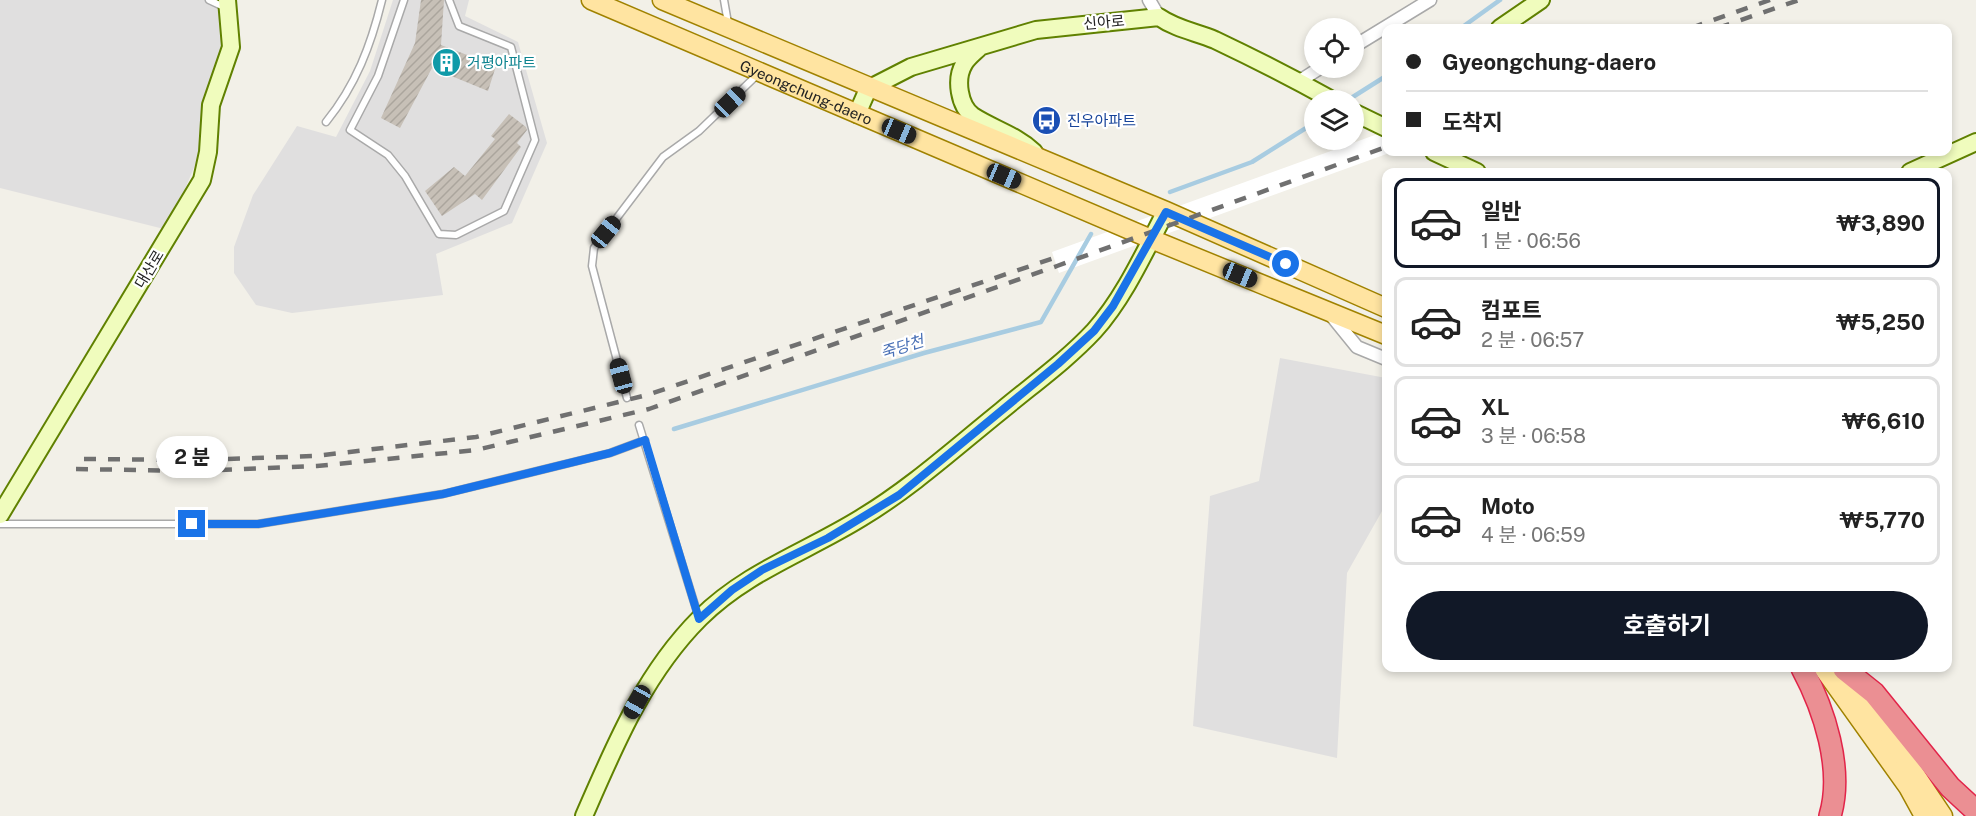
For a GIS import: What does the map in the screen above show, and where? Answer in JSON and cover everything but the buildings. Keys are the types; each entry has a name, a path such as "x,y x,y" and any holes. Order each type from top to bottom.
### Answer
{"highway":[{"path":"1804,672 1810,681 1830,748 1834,779 1830,816"},
{"path":"1848,672 1875,693 1950,787 1976,811"}],"main road":[{"name":"Gyeongchung-daero","path":"591,0 1151,239 1382,333"},
{"name":"Gyeongchung-daero","path":"665,1 868,89 1166,212 1382,306"},
{"path":"1826,672 1879,744 1924,816"},
{"path":"1846,672 1943,816"}],"street":[{"path":"1149,0 1159,17 1171,26 1209,38 1314,90"},
{"path":"1391,24 1430,0"},
{"path":"1506,24 1541,0"},
{"name":"대산로","path":"0,515 202,180 208,152 212,105 231,47 227,4"},
{"name":"신아로","path":"868,89 911,67 1036,30 1159,17"},
{"path":"1364,40 1382,29"},
{"path":"980,46 963,64 959,81 961,99 971,115 1008,133 1028,146 1041,159"},
{"path":"1298,81 1304,77"},
{"path":"856,114 868,89"},
{"path":"1364,116 1382,122"},
{"path":"1952,153 1976,142"},
{"path":"1443,156 1468,168"},
{"path":"1919,168 1945,156"},
{"path":"584,816 627,720 647,683 699,619 732,590 762,570 828,538 899,495 1058,364 1094,331 1113,306 1166,212"},
{"path":"1329,311 1357,347 1382,357"}],"lane":[{"path":"208,0 227,4"},
{"path":"326,122 345,98 371,45 382,0"},
{"path":"404,0 378,76 350,130 388,155 405,176 439,234 456,235 504,212 535,140 511,47 459,26 449,0"},
{"path":"724,0 729,30"},
{"path":"627,398 592,266 594,248 663,157 699,131 760,72"},
{"path":"639,425 699,619"},
{"path":"0,524 258,524 443,494 610,453 645,440"}],"shaded area":[{"path":"0,0 219,0 223,45 207,106 200,153 168,230 0,188"},
{"path":"393,0 469,0 465,16 518,42 547,143 512,223 436,254 443,295 292,313 256,305 234,273 234,247 253,195 297,126 336,137 370,71"},
{"path":"1280,358 1382,377 1382,511 1347,573 1337,758 1193,726 1210,496 1259,481"}],"pier":[{"path":"1382,132 1382,156 1059,273 1052,252 1334,150 1364,150 1364,139"}],"waterway":[{"name":"죽당천","path":"1467,24 1500,0"},
{"name":"죽당천","path":"1364,90 1382,79"},
{"name":"죽당천","path":"1170,192 1252,162 1304,129"},
{"name":"죽당천","path":"674,429 924,353 1041,322 1091,234"}],"railway":[{"path":"1702,24 1770,0"},
{"path":"1730,24 1799,0"},
{"path":"76,469 193,471 317,466 476,450 649,409 1057,266 1382,148"},
{"path":"84,459 197,460 315,456 476,437 647,395 1057,257"}],"place":[{"name":"거평아파트","path":"446,62"},
{"name":"진우아파트","path":"1046,120"}],"route":[{"path":"192,524 258,524 443,494 610,453 645,440 699,619 732,590 762,570 828,538 899,495 1058,364 1094,331 1113,306 1166,212 1286,264"}]}
